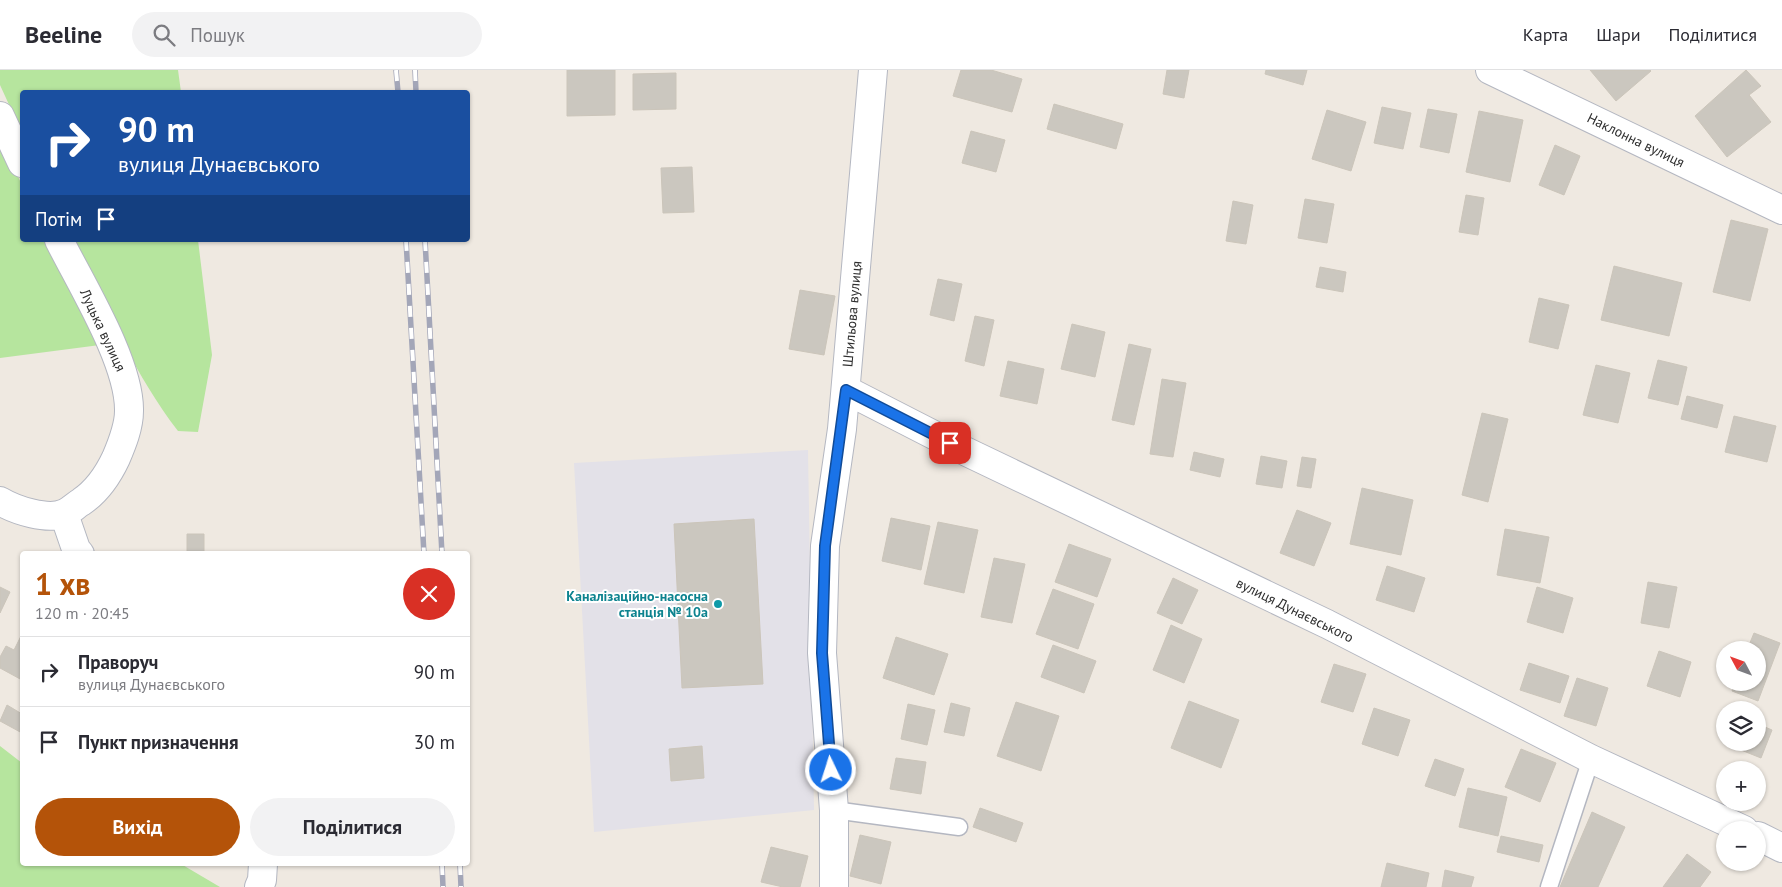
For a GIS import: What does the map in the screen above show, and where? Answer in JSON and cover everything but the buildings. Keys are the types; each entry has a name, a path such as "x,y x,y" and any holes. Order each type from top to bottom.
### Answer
{"street":[{"name":"Штильова вулиця","path":"834,887 834,810 822,653 825,546 846,390 873,70"},
{"name":"Наклонна вулиця","path":"1490,70 1782,210"},
{"path":"0,116 20,159"},
{"name":"Луцька вулиця","path":"60,242 114,350 126,381 129,412 123,441 111,469 90,496 64,514"},
{"name":"вулиця Дунаєвського","path":"846,390 967,452 1336,629 1591,759 1725,821"},
{"path":"0,501 12,508 37,515 64,514 78,551"},
{"path":"1766,840 1782,848"},
{"path":"259,887 262,880 262,866"}],"lane":[{"path":"1549,887 1591,759"},
{"path":"834,810 958,828"}],"shaded area":[{"name":"Каналізаційно-насосна станція № 10а","path":"808,450 814,810 594,832 574,463"}],"green space":[{"path":"0,70 178,70 181,90 20,90 20,129 0,85"},
{"path":"0,139 20,181 20,242 50,242 100,345 0,358"},
{"path":"74,242 198,242 212,355 198,432 178,431 147,386 108,314"},
{"path":"0,746 20,761 20,866 184,866 220,887 0,887"}],"railway":[{"path":"396,70 398,90"},
{"path":"415,70 416,90"},
{"path":"406,242 424,551"},
{"path":"425,242 442,551"},
{"path":"442,866 443,887"},
{"path":"460,866 461,887"}],"place":[{"name":"Каналізаційно-насосна станція № 10а","path":"718,604"}],"route":[{"path":"831,770 822,653 825,546 846,390 950,443"}]}
